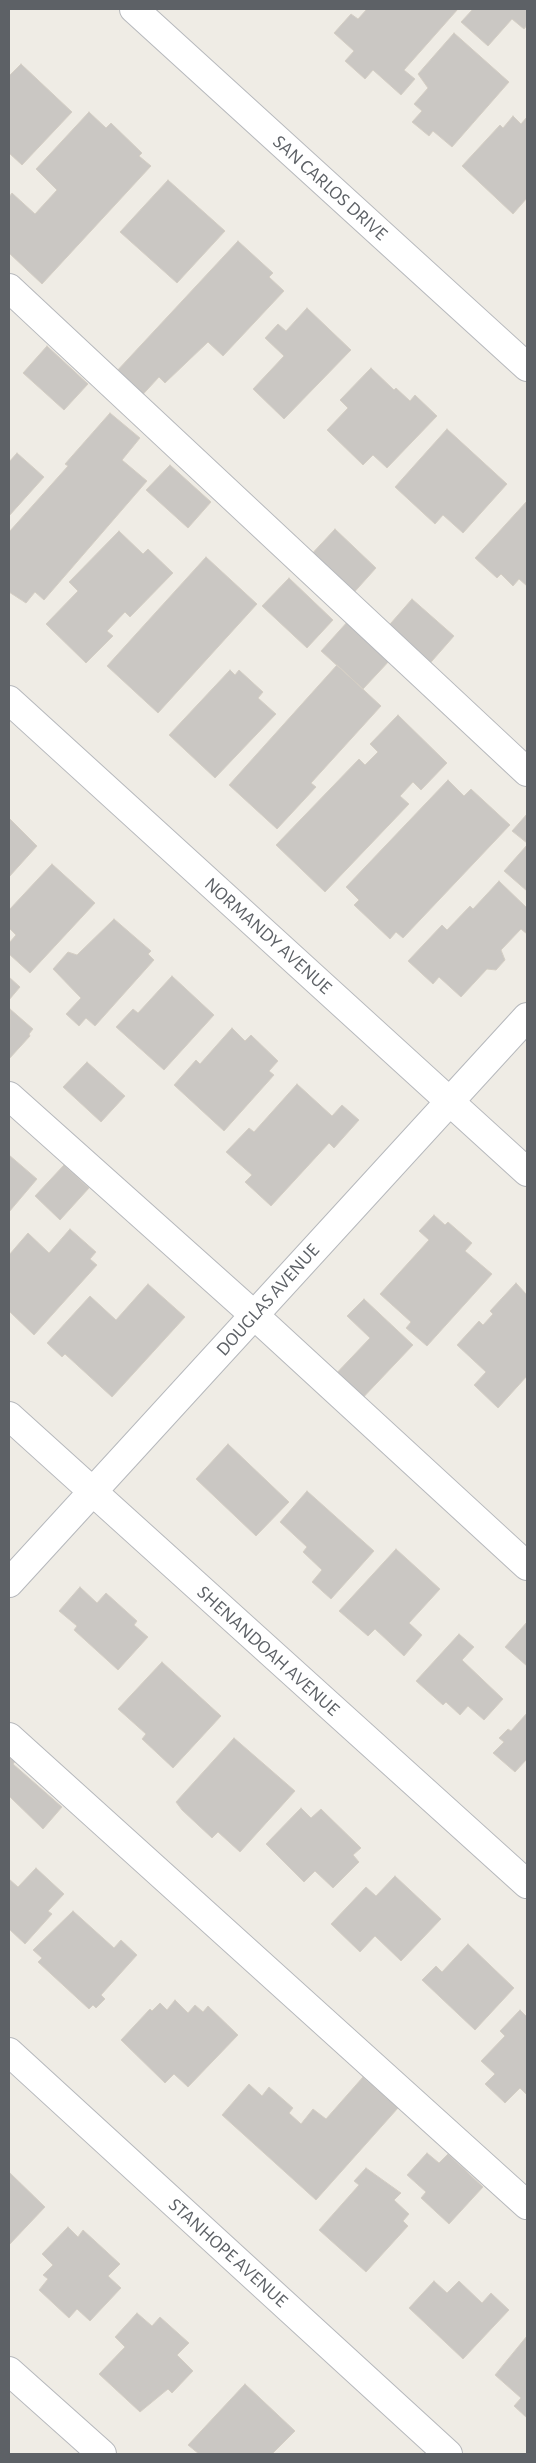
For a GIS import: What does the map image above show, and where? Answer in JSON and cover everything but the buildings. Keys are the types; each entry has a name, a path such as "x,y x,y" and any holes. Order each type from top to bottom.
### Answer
{"street":[{"name":"SAN CARLOS DRIVE","path":"134,9 527,367"},
{"path":"9,288 527,772"},
{"name":"NORMANDY AVENUE","path":"9,700 527,1172"},
{"name":"DOUGLAS AVENUE","path":"9,1583 527,1017"},
{"path":"9,1096 254,1315 527,1566"},
{"name":"SHENANDOAH AVENUE","path":"9,1416 527,1884"},
{"path":"9,1737 527,2205"},
{"name":"STANHOPE AVENUE","path":"9,2052 448,2454"},
{"path":"9,2371 102,2454"}]}
